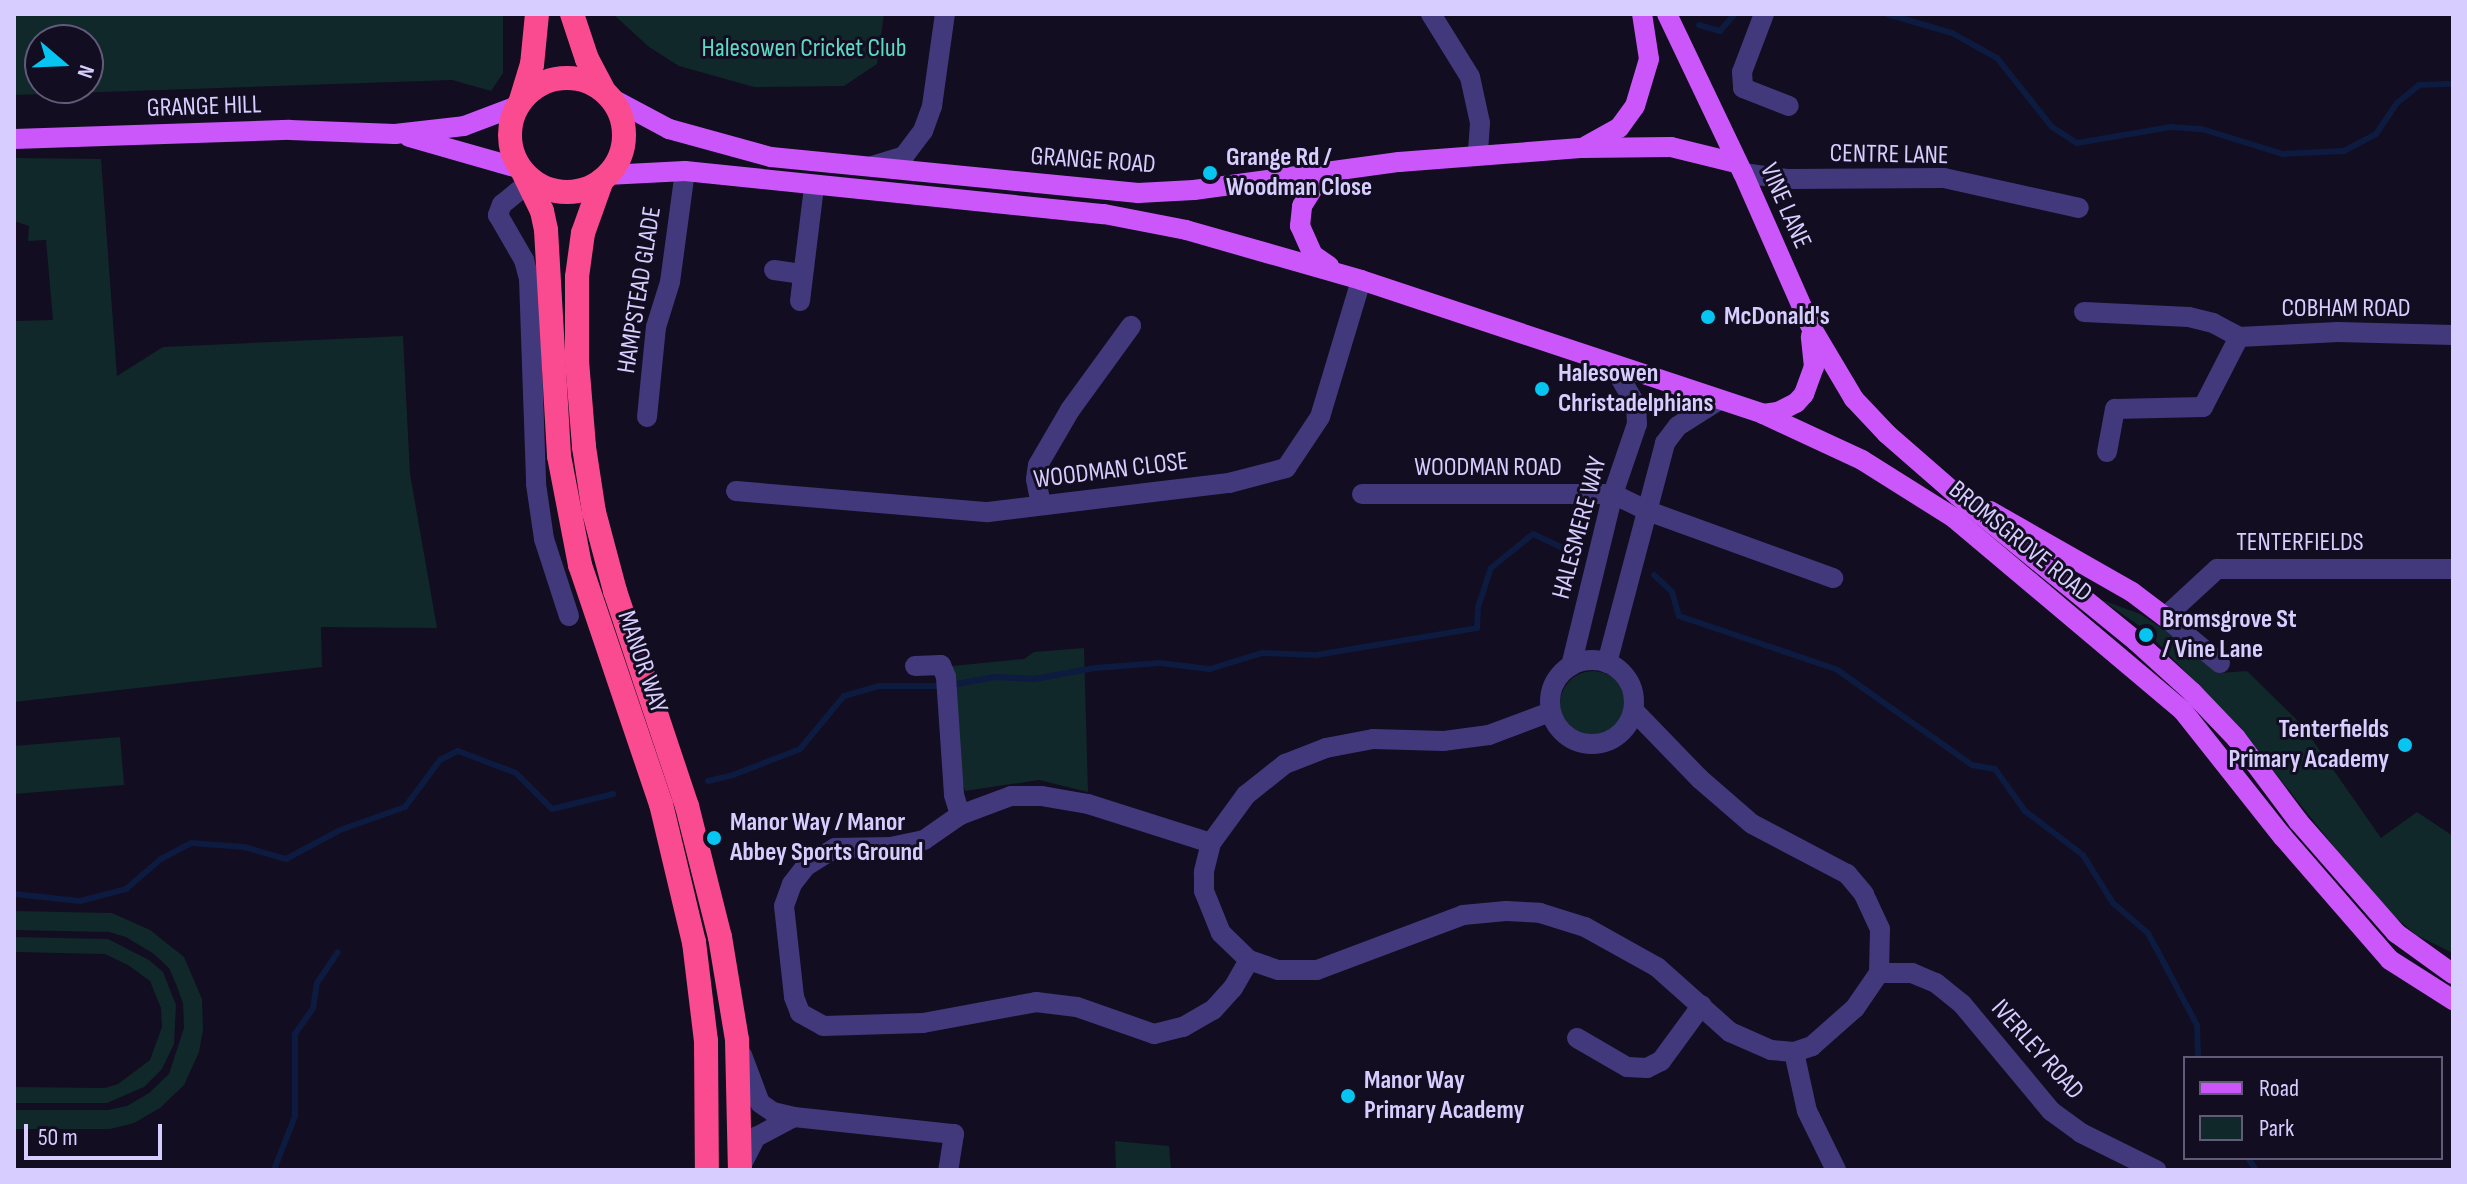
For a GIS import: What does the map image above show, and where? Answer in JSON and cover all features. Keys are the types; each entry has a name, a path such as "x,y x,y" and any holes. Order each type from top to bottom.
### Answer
{"highway":[{"path":"537,14 532,65 510,136 526,176 550,190 568,192 586,188 604,178 620,156 624,133 621,118 587,59 572,14"},
{"path":"519,103 540,84 560,78 579,79 608,95"},
{"name":"MANOR WAY","path":"526,176 546,230 541,320 559,456 580,565 661,804 694,942 706,1041 707,1170"},
{"name":"MANOR WAY","path":"604,178 583,233 577,277 581,413 594,512 615,591 687,806 720,937 737,1040 740,1169"}],"main road":[{"path":"1583,148 1619,128 1635,106 1649,59 1642,14"},
{"path":"1667,14 1740,168"},
{"name":"GRANGE ROAD","path":"608,95 669,129 771,157 1138,193 1194,190 1478,154 1583,148"},
{"name":"GRANGE HILL","path":"14,139 290,130 395,134 464,126 519,103"},
{"name":"GRANGE HILL","path":"395,134 526,176"},
{"name":"VINE LANE","path":"1583,148 1671,147 1740,168 1810,325"},
{"name":"GRANGE ROAD","path":"604,178 685,171 814,187 1104,214 1186,230 1352,277"},
{"path":"1331,171 1316,184 1302,206 1300,226 1313,255 1352,277"},
{"name":"BROMSGROVE ROAD","path":"1352,277 1763,414 1862,460 1954,518 2171,701 2390,960 2453,1000"},
{"path":"1763,414 1787,408 1804,394 1814,367 1810,325"},
{"name":"BROMSGROVE ROAD","path":"1810,325 1854,399 1887,434 2136,641 2192,692 2236,738 2298,821 2396,933 2453,974"},
{"path":"1958,496 2006,519 2132,592 2165,617"}],"street":[{"path":"864,167 904,156 923,131 932,106 945,14"},
{"path":"1431,14 1470,77 1480,123 1478,154"},
{"path":"1764,14 1742,72 1743,88 1789,106"},
{"name":"CENTRE LANE","path":"1740,168 1787,179 1944,178 2079,208"},
{"name":"HAMPSTEAD GLADE","path":"647,417 656,327 670,282 685,171"},
{"path":"526,176 502,204 498,215 526,268 541,320 540,516 569,616"},
{"path":"800,301 814,187"},
{"path":"774,270 803,274"},
{"name":"WOODMAN CLOSE","path":"736,491 988,512 1229,483 1286,468 1320,417 1352,277"},
{"path":"2084,312 2189,317 2213,323 2239,337 2203,407 2115,409 2107,452"},
{"path":"1041,505 1036,479 1038,465 1070,410 1131,326"},
{"name":"COBHAM ROAD","path":"2239,337 2338,332 2453,335"},
{"name":"HALESMERE WAY","path":"1571,666 1613,494 1637,424 1636,405 1612,364"},
{"path":"1607,663 1665,443 1678,426 1719,400"},
{"name":"WOODMAN ROAD","path":"1362,494 1613,494"},
{"path":"1613,494 1648,511 1833,578"},
{"name":"TENTERFIELDS","path":"2165,617 2217,569 2453,569"},
{"path":"2165,617 2220,663"},
{"path":"1550,712 1489,735 1444,741 1373,739 1306,754 1285,764 1246,795 1211,843 1204,872 1207,902 1221,933 1249,960 1278,970 1317,970 1463,915 1506,911 1540,913 1585,927 1657,967 1730,1032 1771,1050 1794,1052 1812,1046 1837,1026 1879,973 1880,929 1864,894 1847,874 1752,824 1700,779 1634,711 1629,680 1607,663 1590,659 1571,666 1556,682 1550,712 1564,735 1587,744 1600,744 1622,733 1634,711"},
{"path":"915,666 941,665 946,686 954,795 960,815"},
{"path":"1211,843 1088,804 1041,796 1011,796 960,815 924,840 892,847 835,848 806,866 792,884 784,906 794,997 800,1013 812,1023 823,1026 923,1023 1036,1002 1077,1007 1154,1034 1183,1027 1213,1010 1233,988 1249,960"},
{"name":"IVERLEY ROAD","path":"1879,973 1912,973 1936,983 1962,1004 2051,1111 2081,1133 2156,1170"},
{"path":"1577,1038 1627,1067 1647,1068 1661,1061 1702,1005"},
{"path":"737,1040 760,1103 773,1112 794,1117 954,1134 948,1170"},
{"path":"1794,1052 1807,1111 1836,1170"},
{"path":"740,1169 756,1137 794,1117"}],"green space":[{"path":"14,14 503,14 503,73 491,91 452,80 104,92 104,24 24,24 24,95 14,95"},
{"name":"Halesowen Cricket Club","path":"613,14 884,14 877,64 844,86 754,87 679,66 649,47"},
{"path":"14,158 101,159 117,376 163,347 403,336 410,474 437,628 321,627 322,667 14,702 14,321 53,320 46,240 28,241 29,226 14,221"},
{"path":"2102,600 2140,614 2180,640 2220,673 2247,671 2302,725 2381,838 2417,812 2453,836 2453,953 2416,935 2379,903 2236,724 2144,629"},
{"path":"1084,648 1088,792 1039,780 965,791 960,774 952,666 1024,659 1034,652"},
{"path":"1593,671 1606,674 1616,681 1623,691 1626,704 1623,717 1616,727 1606,734 1593,737 1580,734 1570,727 1563,717 1560,704 1563,691 1570,681 1580,674"},
{"path":"120,737 124,785 14,794 14,746"},
{"path":"14,911 112,913 150,930 184,957 202,999 203,1030 199,1052 184,1085 160,1108 134,1123 110,1129 14,1129 14,1110 108,1110 127,1106 149,1093 169,1074 184,1028 183,1003 176,984 169,968 154,954 126,937 109,932 14,930"},
{"path":"14,937 108,939 149,960 163,972 176,1005 174,1044 162,1069 144,1087 107,1103 14,1103 14,1087 105,1088 118,1084 150,1060 162,1027 161,1008 150,981 128,965 105,954 14,952"},
{"path":"1115,1141 1169,1146 1171,1170 1116,1170"}],"waterway":[{"path":"1699,25 1720,31 1735,14"},
{"path":"1887,14 1952,33 1997,58 2052,127 2077,143 2171,127 2202,129 2283,154 2344,151 2376,134 2397,103 2419,85 2453,84"},
{"path":"708,781 733,775 800,749 844,696 879,686 945,686 995,677 1034,679 1095,668 1160,663 1210,669 1262,653 1316,655 1477,628 1478,607 1491,568 1533,534 1569,551"},
{"path":"1654,575 1672,592 1679,616 1836,669 1972,765 1995,769 2025,811 2083,855 2113,903 2148,933 2197,1025 2198,1056"},
{"path":"14,894 80,901 126,889 161,859 191,843 244,847 286,859 340,830 405,807 440,760 458,751 516,773 552,809 613,794"},
{"path":"274,1170 295,1116 295,1034 313,1008 317,983 338,952"},
{"path":"2249,1160 2256,1170"}],"place":[{"name":"Grange Rd / Woodman Close","path":"1210,173"},
{"name":"McDonald's","path":"1708,317"},
{"name":"Halesowen Christadelphians","path":"1542,389"},
{"name":"Bromsgrove St / Vine Lane","path":"2146,635"},
{"name":"Tenterfields Primary Academy","path":"2405,745"},
{"name":"Manor Way / Manor Abbey Sports Ground","path":"714,838"},
{"name":"Manor Way Primary Academy","path":"1348,1096"}]}
